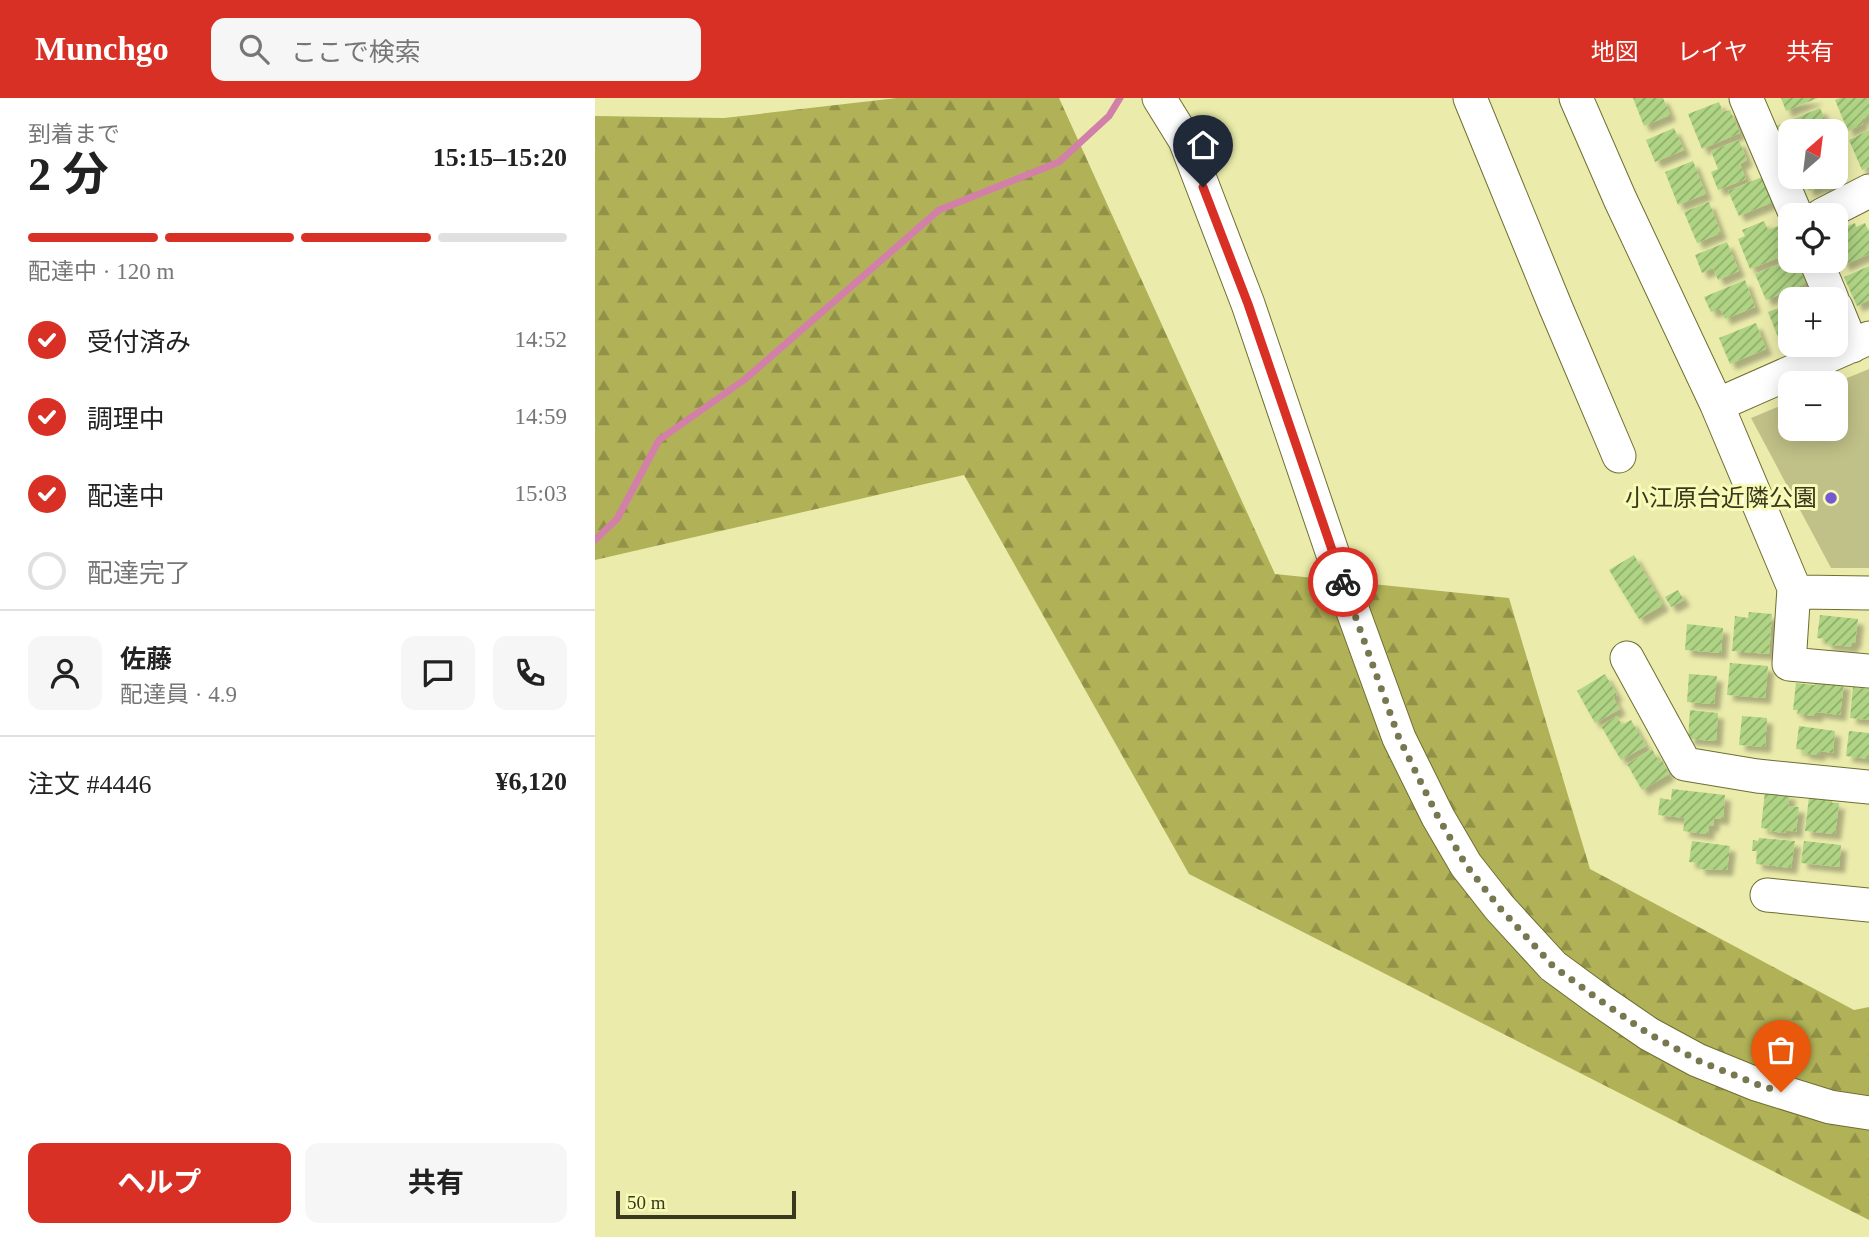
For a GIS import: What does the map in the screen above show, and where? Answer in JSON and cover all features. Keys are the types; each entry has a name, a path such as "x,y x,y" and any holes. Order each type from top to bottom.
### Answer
{"street":[{"path":"1159,98 1185,140 1248,304 1343,584 1399,738 1438,817 1466,865 1499,907 1553,966 1649,1034 1697,1060 1756,1084 1830,1107 1869,1114"},
{"path":"1470,98 1619,456"},
{"path":"1576,98 1620,199 1717,405 1794,588 1789,664 1869,671"},
{"path":"1746,98 1792,203"},
{"path":"1846,203 1869,191"},
{"path":"1717,405 1861,342 1848,324"},
{"path":"1794,588 1800,592 1869,593"},
{"path":"1627,657 1685,764 1757,776 1869,787"},
{"path":"1767,895 1869,905"}],"green space":[{"path":"897,98 1059,98 1275,574 1509,598 1590,869 1854,1010 1869,1007 1869,1220 1189,874 964,475 595,560 595,116 724,118"},
{"name":"小江原台近隣公園","path":"1869,369 1869,568 1831,568 1751,418 1778,407 1778,441 1848,441 1848,378"}],"building":[{"path":"1633,98 1663,98 1670,115 1644,126"},
{"path":"1781,98 1818,98 1786,111"},
{"path":"1869,98 1869,116 1861,120 1863,124 1848,131 1848,119 1843,119 1835,100"},
{"path":"1719,102 1723,112 1730,110 1740,133 1702,149 1688,114"},
{"path":"1820,108 1825,119 1793,119"},
{"path":"1674,128 1684,150 1655,162 1646,140"},
{"path":"1869,130 1869,167 1862,170 1849,140"},
{"path":"1739,140 1747,160 1740,164 1746,179 1718,190 1711,172 1718,169 1711,151"},
{"path":"1693,161 1706,194 1678,205 1665,172"},
{"path":"1762,177 1773,202 1739,216 1728,191"},
{"path":"1709,202 1721,233 1697,243 1684,212"},
{"path":"1764,221 1768,230 1778,226 1778,258 1750,269 1738,239 1745,236 1742,230"},
{"path":"1855,223 1856,227 1865,223 1869,232 1869,254 1848,263 1848,226"},
{"path":"1727,242 1739,271 1718,280 1713,268 1702,273 1695,255"},
{"path":"1778,265 1778,273 1802,273 1807,283 1797,287 1778,287 1778,295 1766,300 1755,274"},
{"path":"1869,266 1869,300 1857,306 1844,277"},
{"path":"1745,280 1755,307 1725,319 1720,309 1711,312 1704,297"},
{"path":"1778,308 1778,337 1768,312"},
{"path":"1756,323 1766,349 1730,364 1719,338"},
{"path":"1634,555 1663,605 1639,619 1609,570"},
{"path":"1678,590 1684,600 1671,607 1665,597"},
{"path":"1749,612 1772,614 1769,654 1732,651 1735,616 1748,618"},
{"path":"1820,615 1858,619 1852,647 1826,644 1826,639 1817,638"},
{"path":"1687,624 1723,628 1721,653 1685,650"},
{"path":"1730,663 1768,666 1765,698 1727,695"},
{"path":"1605,674 1617,695 1613,697 1620,709 1595,723 1577,691"},
{"path":"1689,674 1717,676 1714,704 1687,702"},
{"path":"1816,680 1844,683 1840,715 1817,712 1817,716 1797,714 1798,710 1793,710 1796,683 1815,685"},
{"path":"1853,687 1869,689 1869,720 1850,718"},
{"path":"1690,710 1718,713 1716,741 1688,739"},
{"path":"1617,716 1622,725 1631,720 1646,746 1621,760 1601,726"},
{"path":"1742,716 1767,718 1765,747 1739,745"},
{"path":"1799,726 1835,731 1833,753 1820,751 1819,755 1803,753 1804,750 1796,749"},
{"path":"1849,731 1869,733 1869,759 1846,756"},
{"path":"1652,749 1669,774 1642,790 1627,764"},
{"path":"1672,789 1725,795 1723,819 1714,818 1708,834 1683,831 1685,818 1658,815 1660,798 1671,800"},
{"path":"1765,791 1790,794 1788,806 1799,807 1796,832 1786,830 1786,833 1761,828"},
{"path":"1809,797 1832,799 1832,803 1839,803 1835,834 1805,831"},
{"path":"1759,838 1795,841 1791,868 1756,864 1757,851 1752,851 1753,840 1758,841"},
{"path":"1692,841 1730,846 1727,870 1699,869 1699,863 1689,862"},
{"path":"1804,841 1841,845 1839,867 1801,863"}],"waterway":[{"path":"595,540 617,519 659,440 744,380 939,210 1059,162 1109,116 1120,98"}],"way so far":[{"path":"1343,582 1399,738 1438,817 1466,865 1499,907 1553,966 1649,1034 1697,1060 1781,1092"}],"place":[{"name":"小江原台近隣公園","path":"1831,498"}],"route":[{"path":"1203,187 1248,304 1343,582"}]}
